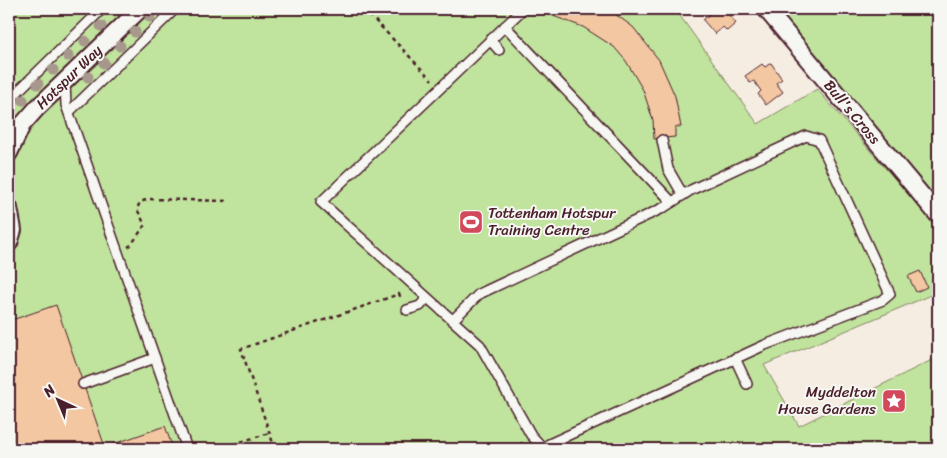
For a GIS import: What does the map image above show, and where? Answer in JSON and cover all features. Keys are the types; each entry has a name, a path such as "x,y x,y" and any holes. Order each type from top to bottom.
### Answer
{"street":[{"name":"Hotspur Way","path":"9,153 22,125 140,9"},
{"name":"Bull's Cross","path":"766,9 938,215"},
{"path":"9,208 13,230 9,243"}],"lane":[{"path":"9,100 102,9"},
{"path":"69,112 175,9"},
{"path":"453,320 479,294 806,136 819,140 890,294 883,300 735,358 549,444 543,449 531,435 480,346 321,202 523,9"},
{"path":"505,26 672,202"},
{"path":"490,40 499,50"},
{"path":"65,81 65,99 69,112 187,449"},
{"path":"662,140 668,170 683,195"},
{"path":"407,310 420,306 427,298"},
{"path":"83,384 155,358"},
{"path":"735,358 747,384"}],"path":[{"path":"364,9 440,88"},
{"path":"117,250 131,245 145,225 137,209 140,202 149,200 228,201"},
{"path":"275,449 241,349 399,294 407,310"},
{"path":"218,449 269,433"}],"green space":[{"name":"Tottenham Hotspur Training Centre","path":"9,9 675,9 758,124 817,89 938,229 938,292 764,365 799,426 938,357 938,449 9,449"},
{"path":"775,9 938,9 938,200"}],"building":[{"path":"555,9 608,9 633,27 659,60 675,96 681,127 675,127 675,137 654,139 653,120 643,90 626,61 614,47 583,27 553,16"},
{"path":"730,9 732,11 728,14 736,23 727,31 723,27 715,34 703,20 711,13 709,10"},
{"path":"771,63 782,79 776,83 783,92 766,105 758,94 761,91 754,81 750,83 745,76 762,64 765,67"},
{"path":"920,271 927,287 916,292 908,276"},
{"path":"56,305 105,447 99,449 9,449 9,321"},
{"path":"165,426 173,449 99,449 105,447"},
{"path":"522,442 526,449 513,449"}],"place":[{"name":"Tottenham Hotspur Training Centre","path":"471,222"},
{"name":"Myddelton House Gardens","path":"894,401"}]}
